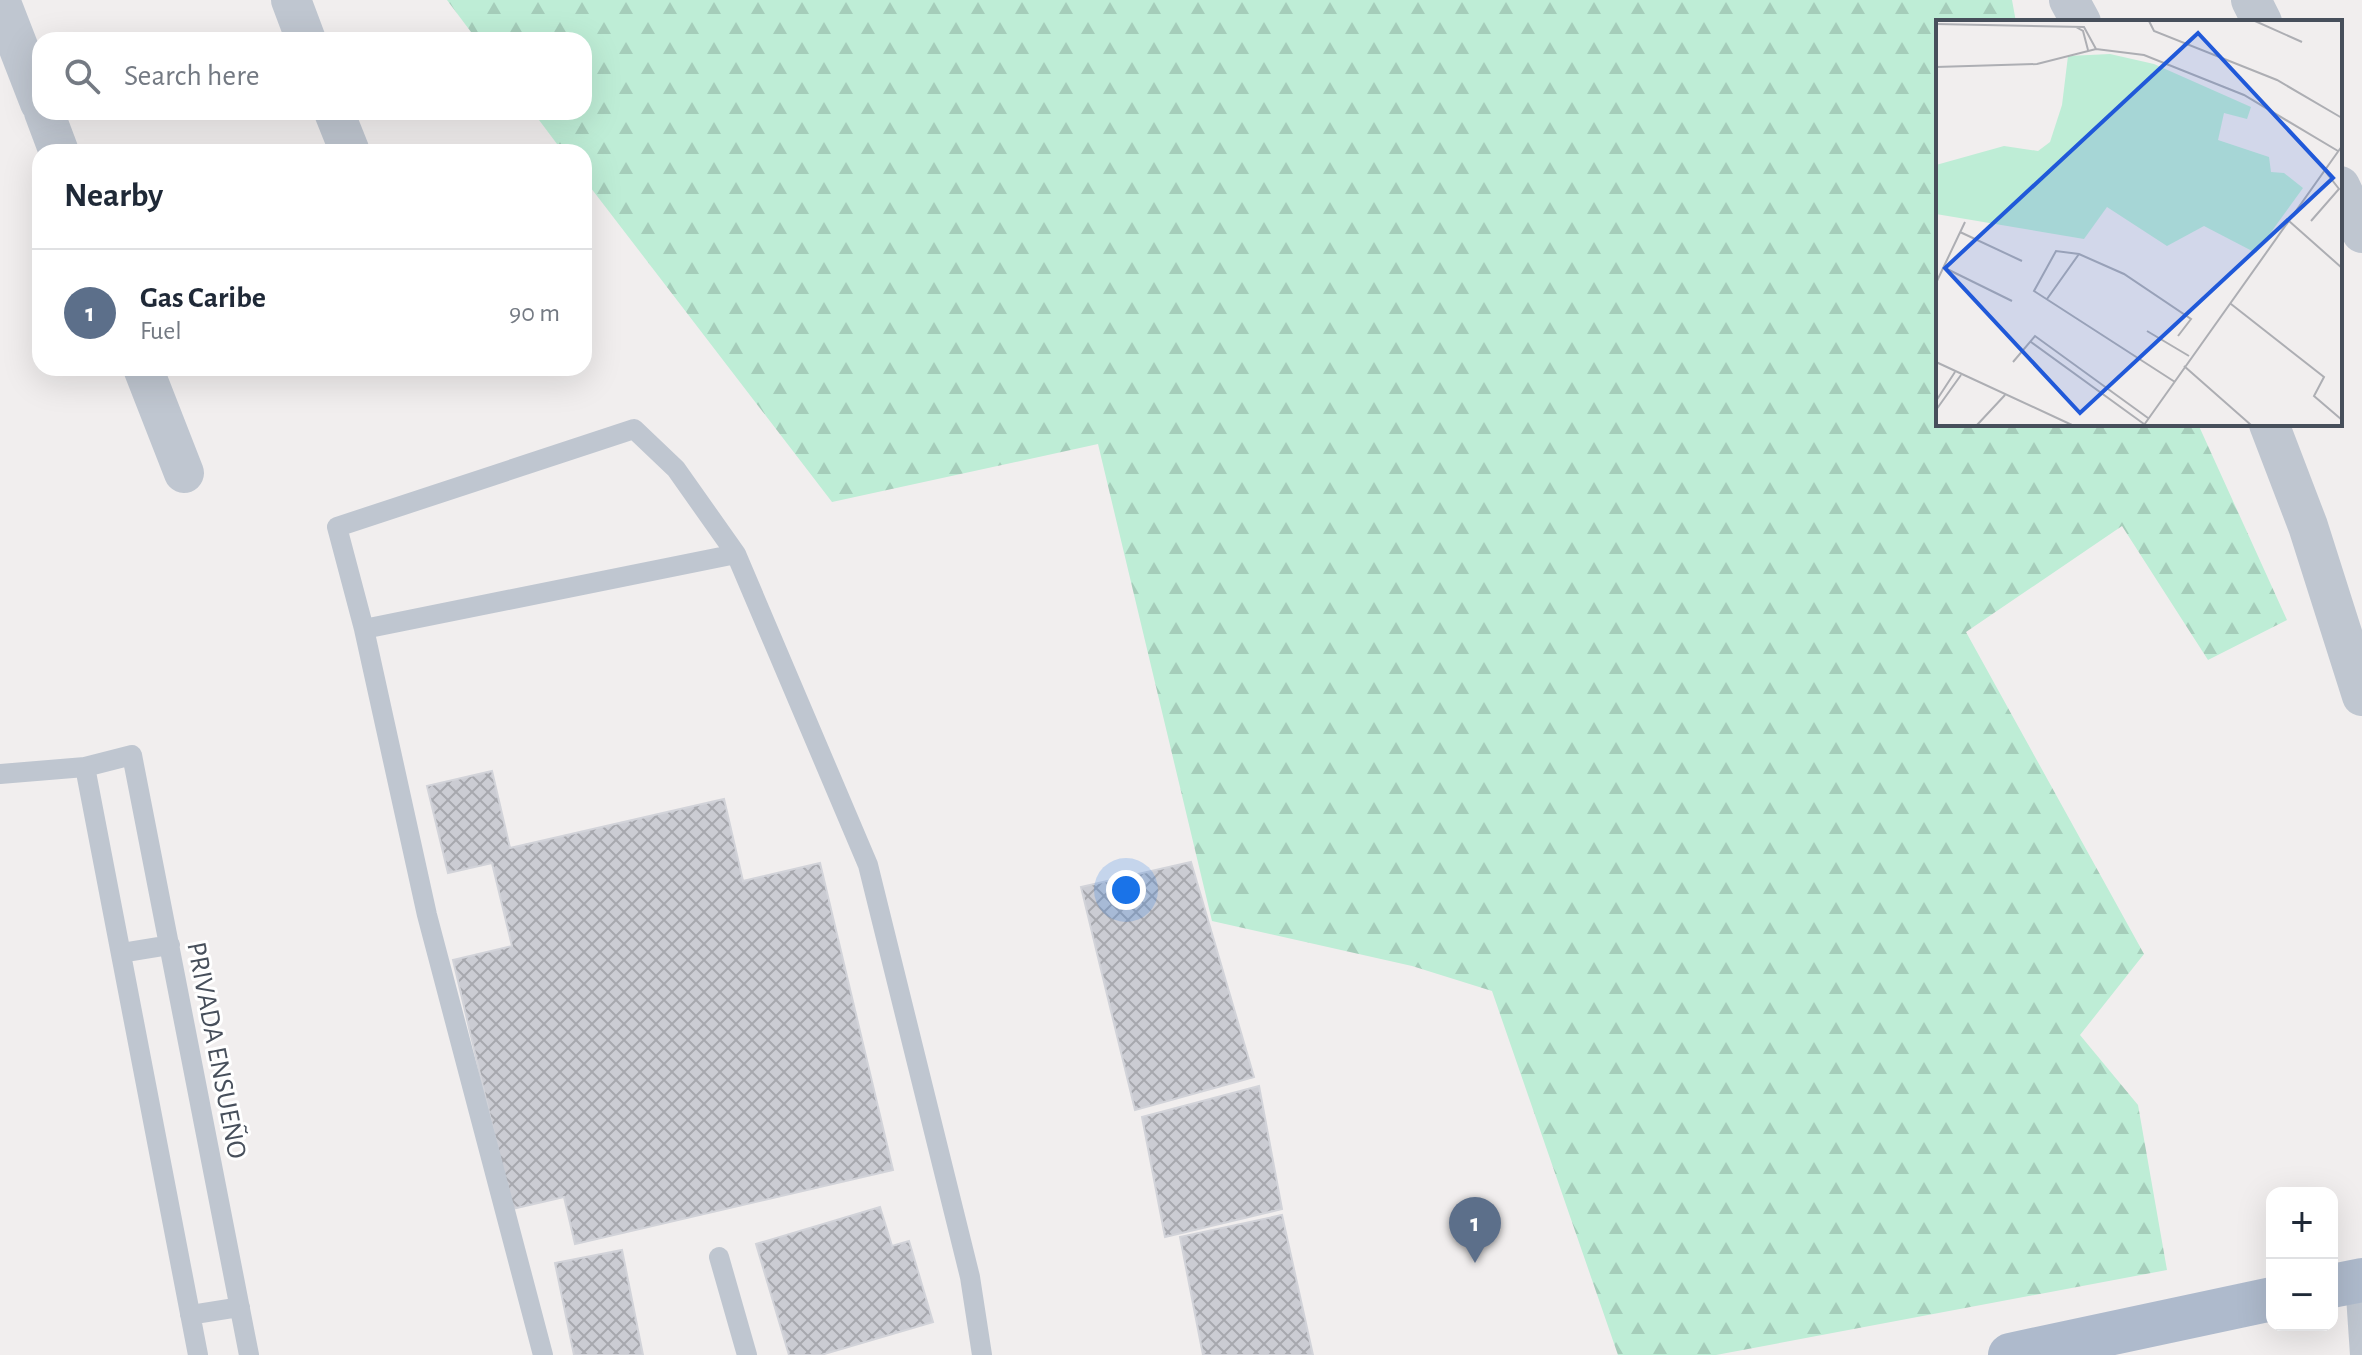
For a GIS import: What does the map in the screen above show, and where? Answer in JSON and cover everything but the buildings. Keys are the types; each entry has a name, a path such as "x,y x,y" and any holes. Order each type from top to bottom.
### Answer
{"main road":[{"path":"2010,1355 2266,1300"}],"street":[{"path":"0,0 32,82"},
{"path":"291,0 303,32"},
{"path":"2069,0 2080,20"},
{"path":"2251,0 2261,20"},
{"path":"47,120 56,144"},
{"path":"337,120 347,144"},
{"path":"2342,190 2362,233"},
{"path":"146,376 184,473"},
{"path":"2270,426 2308,526 2362,696"}],"lane":[{"path":"543,1355 427,915 364,629 337,527 634,429 676,469 736,554 868,865 970,1277 982,1355"},
{"path":"364,629 736,554"},
{"name":"PRIVADA ENSUEÑO","path":"85,767 132,755 249,1355"},
{"path":"0,774 85,767 198,1355"},
{"path":"121,953 170,945"},
{"path":"719,1257 747,1355"},
{"path":"2350,1282 2360,1355"},
{"path":"190,1315 240,1307"}],"green space":[{"path":"447,0 2012,0 2016,20 1936,20 1936,426 2199,426 2287,620 2208,660 2122,526 1966,632 2144,954 2080,1035 2138,1105 2167,1270 1716,1355 1618,1355 1492,991 1412,966 1212,921 1098,444 832,502 592,189 592,144 557,144 539,120 592,120 592,32 471,32"}],"place":[{"name":"Gas Caribe","path":"1475,1263"}]}
